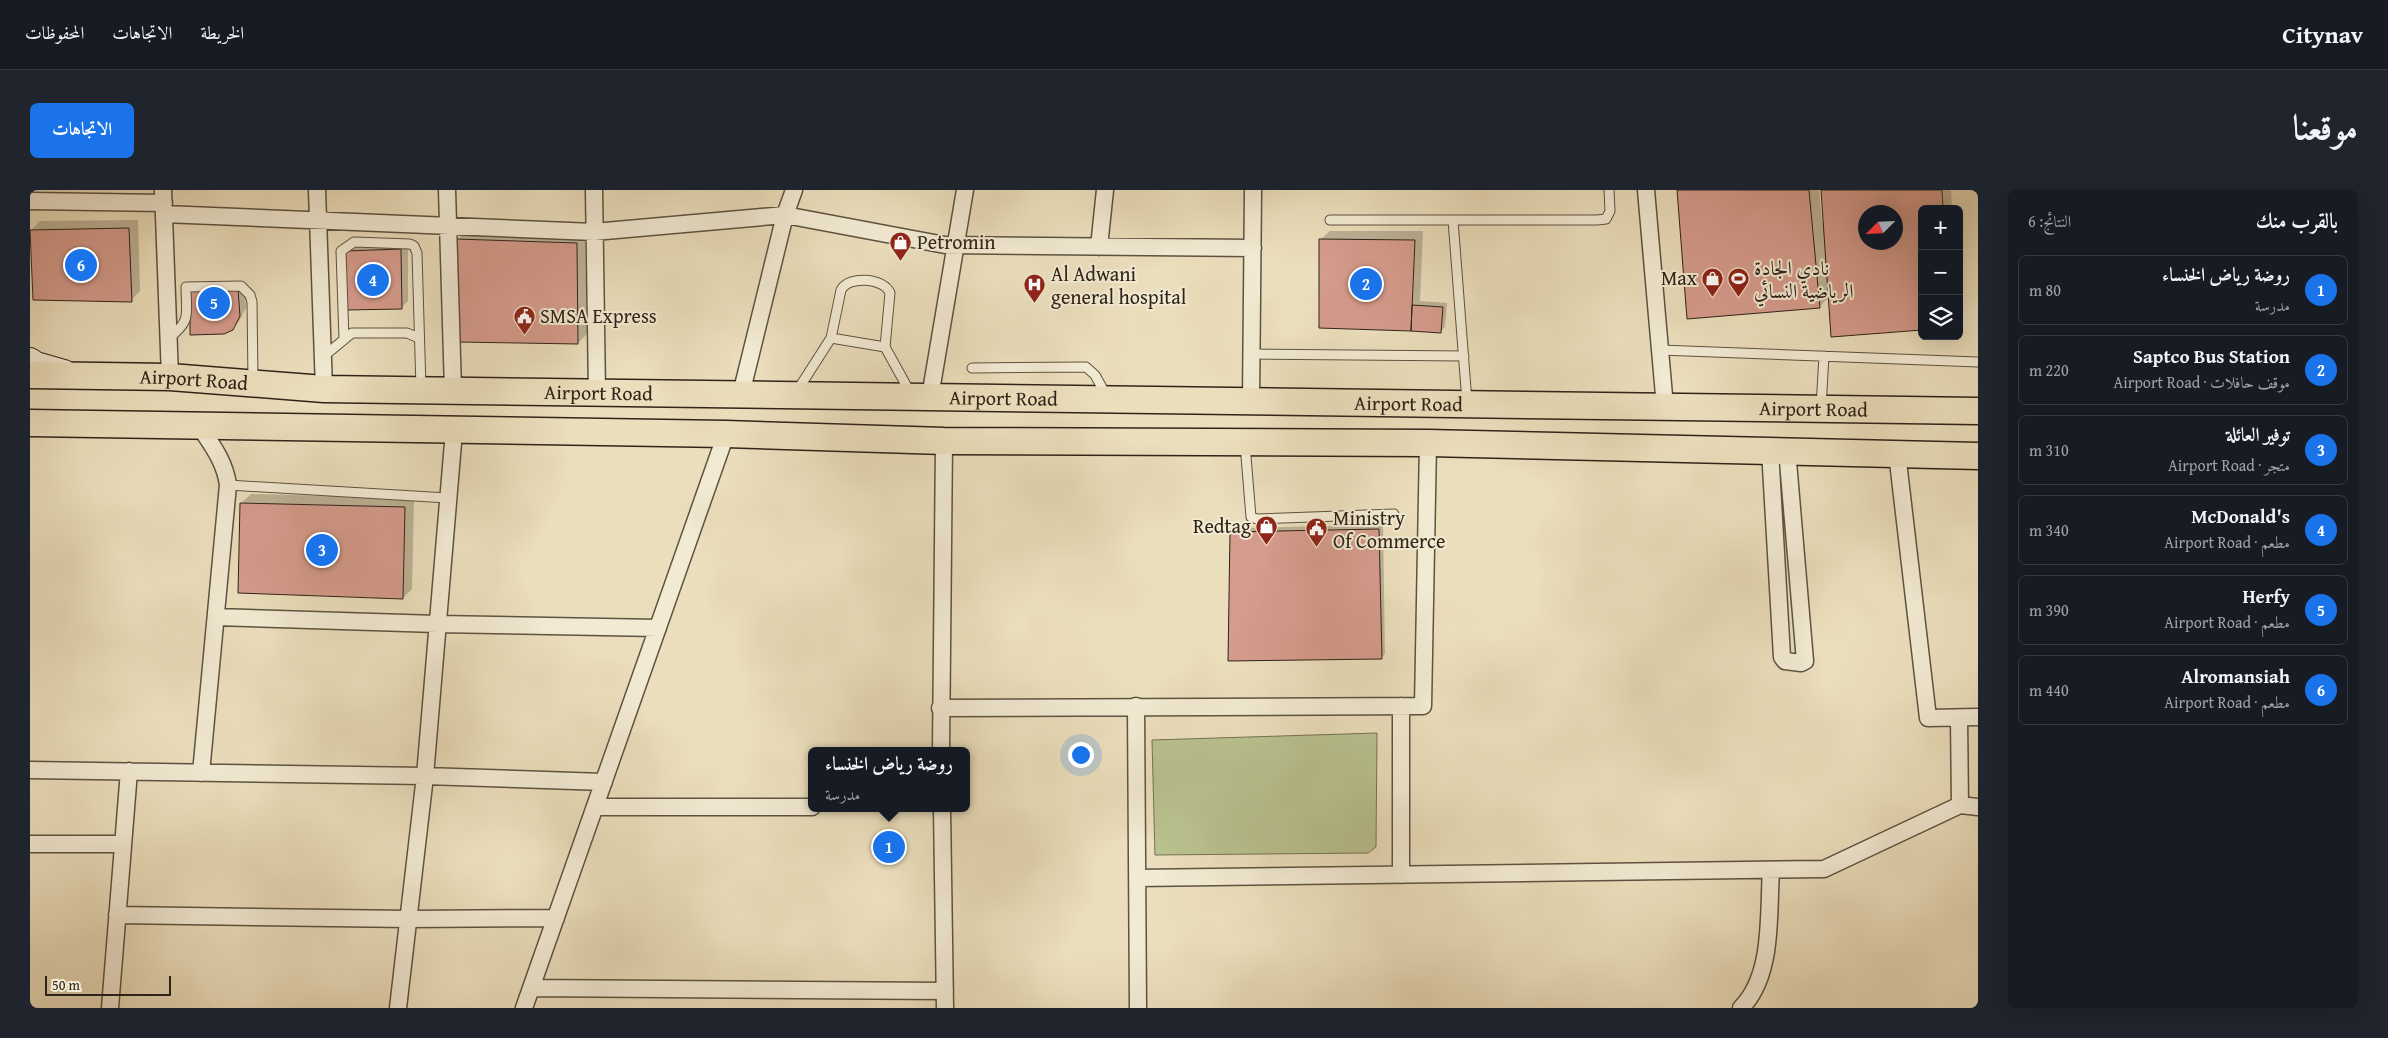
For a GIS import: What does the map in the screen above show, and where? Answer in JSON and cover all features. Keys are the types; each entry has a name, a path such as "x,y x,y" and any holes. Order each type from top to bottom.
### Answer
{"main road":[{"path":"30,360 36,364 75,375"},
{"name":"Airport Road","path":"30,375 170,376 324,389 1978,411"},
{"name":"Airport Road","path":"30,423 454,432 726,434 944,441 1428,443 1978,456"}],"street":[{"path":"317,190 324,389"},
{"path":"447,190 453,390"},
{"path":"594,190 597,392"},
{"path":"741,394 785,215 794,190"},
{"path":"921,397 955,245 965,190"},
{"path":"1100,247 1105,190"},
{"path":"1251,401 1253,190"},
{"path":"1646,190 1665,407"},
{"path":"30,201 164,202 318,221 594,232 785,215 955,245 1253,248"},
{"path":"164,202 170,376"},
{"path":"200,426 220,457 226,472 228,485 201,773"},
{"path":"398,1008 425,776 454,432"},
{"path":"524,1008 726,434"},
{"path":"941,747 944,441"},
{"path":"940,708 1423,706 1428,443"},
{"path":"1779,450 1800,606 1805,661 1801,663 1785,662 1782,657 1779,607 1779,450"},
{"path":"1897,453 1928,718 1978,716"},
{"path":"1779,607 1800,606"},
{"path":"216,617 658,628"},
{"path":"1136,706 1138,1008"},
{"path":"1401,706 1401,875"},
{"path":"1959,718 1960,805"},
{"path":"30,770 425,776 604,782"},
{"path":"110,1008 129,772"},
{"path":"1137,878 1824,869 1960,805 1978,807"},
{"path":"595,807 808,807"},
{"path":"942,812 945,1008"},
{"path":"30,844 123,844"},
{"path":"1741,1008 1747,1002 1759,977 1766,950 1771,870"},
{"path":"117,915 408,919 556,918"},
{"path":"532,988 945,991"}],"lane":[{"path":"1330,220 1606,219 1610,212 1609,190"},
{"path":"1453,220 1467,404"},
{"path":"344,339 341,251 354,242 410,244 414,246 417,253 421,390"},
{"path":"794,395 831,338 841,290 844,284 852,280 883,284 888,287 890,293 885,347 921,397"},
{"path":"169,338 183,327 186,320 186,288 241,286 250,295 252,302 253,383"},
{"path":"324,356 352,333 407,333 419,338"},
{"path":"831,338 885,347"},
{"path":"1660,350 1978,362"},
{"path":"1252,354 1464,356"},
{"path":"1821,410 1824,356"},
{"path":"972,368 1086,367 1095,376 1108,400"},
{"path":"1245,441 1251,517 1257,519 1394,514"},
{"path":"228,485 448,498"}],"green space":[{"path":"1377,733 1376,847 1368,853 1155,855 1152,740"}],"building":[{"path":"1677,190 1809,190 1820,308 1687,319"},
{"path":"1821,190 1942,190 1943,205 1918,205 1918,330 1831,337"},
{"path":"129,228 132,302 33,300 30,230"},
{"path":"456,239 577,243 578,344 458,342"},
{"path":"1319,239 1415,240 1411,331 1319,328"},
{"path":"401,249 402,309 346,310 345,251"},
{"path":"238,289 240,316 233,330 224,334 190,335 190,291"},
{"path":"1412,305 1443,307 1441,333 1411,331"},
{"path":"240,503 405,507 403,599 238,593"},
{"path":"1379,529 1382,659 1228,661 1230,532"}],"place":[{"name":"Petromin","path":"901,261"},
{"name":"Alromansiah","path":"81,265"},
{"name":"McDonald's","path":"373,280"},
{"name":"Saptco Bus Station","path":"1366,284"},
{"name":"Max","path":"1713,297"},
{"name":"نادي الجادة الرياضية النسائي","path":"1738,298"},
{"name":"Herfy","path":"214,303"},
{"name":"Al Adwani general hospital","path":"1035,304"},
{"name":"SMSA Express","path":"524,335"},
{"name":"Redtag","path":"1267,545"},
{"name":"Ministry Of Commerce","path":"1317,548"},
{"name":"توفير العائلة","path":"322,550"},
{"name":"روضة رياض الخنساء","path":"889,847"}]}
